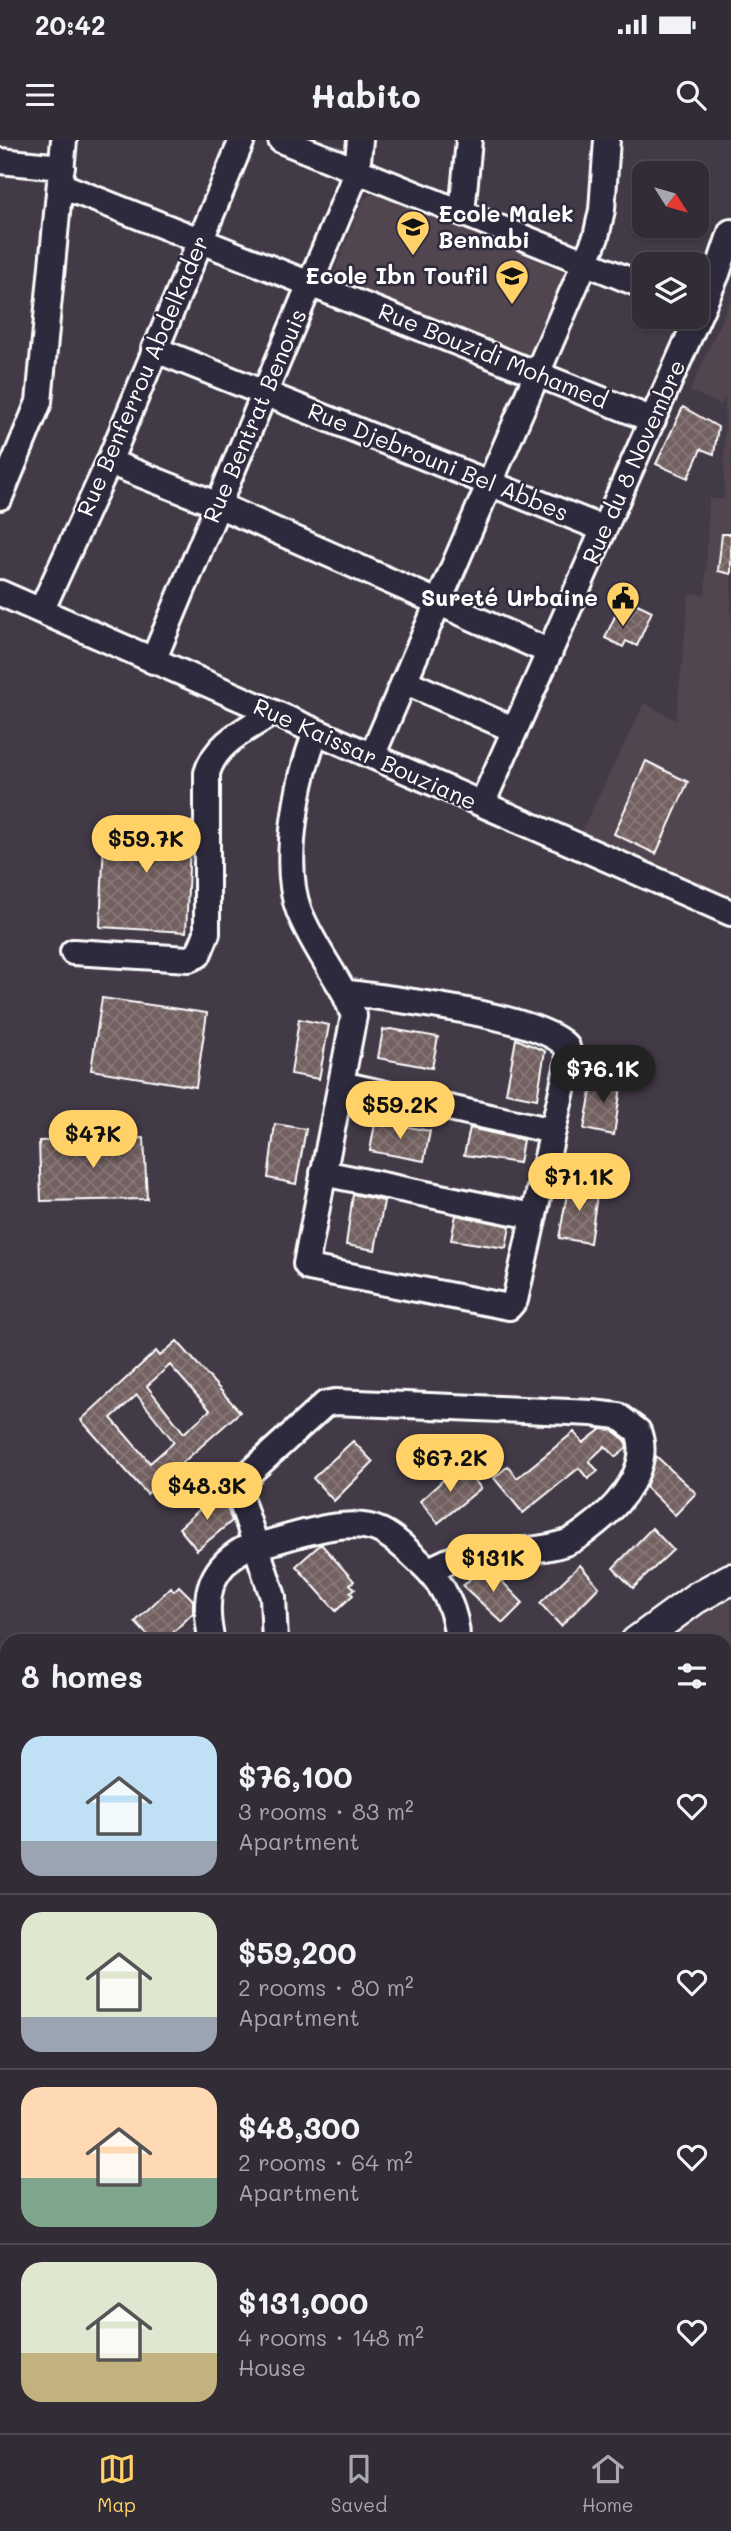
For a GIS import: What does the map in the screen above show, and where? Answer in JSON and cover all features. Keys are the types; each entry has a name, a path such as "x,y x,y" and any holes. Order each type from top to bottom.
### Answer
{"main road":[{"path":"647,1634 696,1598 731,1579"}],"street":[{"path":"0,496 39,402 64,140"},
{"name":"Rue Benferrou Abdelkader","path":"41,611 109,462 242,140"},
{"path":"281,140 632,281"},
{"name":"Rue Bentrat Benouis","path":"153,661 357,171 360,140"},
{"path":"462,213 469,140"},
{"path":"372,756 585,263 601,210 607,140"},
{"name":"Rue Bouzidi Mohamed","path":"0,161 61,176 201,240 653,420"},
{"name":"Rue du 8 Novembre","path":"709,288 729,246"},
{"name":"Rue du 8 Novembre","path":"482,804 691,329"},
{"name":"Rue Djebrouni Bel Abbes","path":"155,349 604,529"},
{"path":"109,462 218,505 550,652"},
{"name":"Rue Kaissar Bouziane","path":"0,593 731,913"},
{"path":"404,681 515,730"},
{"path":"73,952 190,959 198,954 207,933 207,773 212,757 222,746 272,713"},
{"path":"316,732 308,753 290,853 292,887 300,913 344,992 354,1016 305,1260 308,1267 507,1308 515,1300 569,1059 568,1050 562,1042 499,1018 344,992"},
{"path":"341,1084 552,1131"},
{"path":"323,1172 533,1216"},
{"path":"275,1634 273,1597 236,1485 328,1403 592,1413 618,1416 638,1430 642,1455 629,1488 609,1512 579,1535 543,1548 479,1551 455,1557 429,1571"},
{"path":"209,1634 206,1601 209,1586 230,1557 258,1546 338,1526 367,1526 402,1545 443,1587 455,1634"}],"shaded area":[{"name":"Ecole Malek Bennabi","path":"375,193 493,238 566,270 570,280 539,356 527,361 337,284 332,277 364,198"},
{"path":"731,298 731,900 581,832 644,703 676,720 689,594 705,595 709,499 724,499 725,398 721,405 690,391"},
{"path":"731,1596 731,1634 672,1634"}],"building":[{"path":"683,407 718,427 714,454 701,449 688,478 656,464"},
{"path":"722,534 731,534 731,574 718,571"},
{"path":"631,601 652,611 637,646 626,641 623,647 605,638 621,603 628,607"},
{"path":"646,761 688,782 656,854 614,834"},
{"path":"105,819 191,822 186,932 100,927"},
{"path":"102,998 207,1013 196,1087 91,1070"},
{"path":"299,1019 329,1025 319,1079 291,1074"},
{"path":"383,1030 438,1037 432,1068 378,1058"},
{"path":"516,1039 545,1051 537,1099 506,1093"},
{"path":"594,1075 622,1080 614,1135 584,1129"},
{"path":"375,1123 430,1131 424,1161 370,1151"},
{"path":"275,1124 306,1129 296,1184 268,1178"},
{"path":"470,1128 523,1140 519,1163 464,1155"},
{"path":"144,1138 147,1199 41,1201 39,1141"},
{"path":"569,1183 598,1188 590,1243 559,1238"},
{"path":"353,1194 384,1201 375,1250 346,1245"},
{"path":"456,1215 510,1226 506,1248 451,1240"},
{"path":"177,1341 240,1412 147,1494 81,1420 156,1351 160,1356","holes":["170,1365 210,1410 184,1433 147,1386","137,1395 174,1442 150,1463 111,1418"]},
{"path":"601,1429 612,1430 625,1440 627,1448 616,1457 605,1446 589,1461 598,1471 588,1479 579,1468 523,1513 494,1478 508,1466 517,1478 574,1432 583,1443"},
{"path":"353,1441 373,1462 334,1501 313,1478"},
{"path":"656,1456 696,1493 675,1515 646,1487"},
{"path":"461,1464 481,1488 438,1523 420,1501"},
{"path":"220,1491 232,1521 197,1550 179,1528"},
{"path":"652,1528 673,1550 633,1588 613,1568"},
{"path":"321,1544 354,1581 350,1584 355,1589 350,1592 353,1595 336,1611 296,1566"},
{"path":"580,1565 599,1587 561,1626 540,1603"},
{"path":"488,1567 523,1603 503,1623 463,1586 481,1568"},
{"path":"179,1586 193,1600 193,1613 171,1634 146,1634 135,1622 171,1587 174,1591"}],"place":[{"name":"Ecole Malek Bennabi","path":"413,257"},
{"name":"Ecole Ibn Toufil","path":"512,306"},
{"name":"Sureté Urbaine","path":"623,628"}]}
